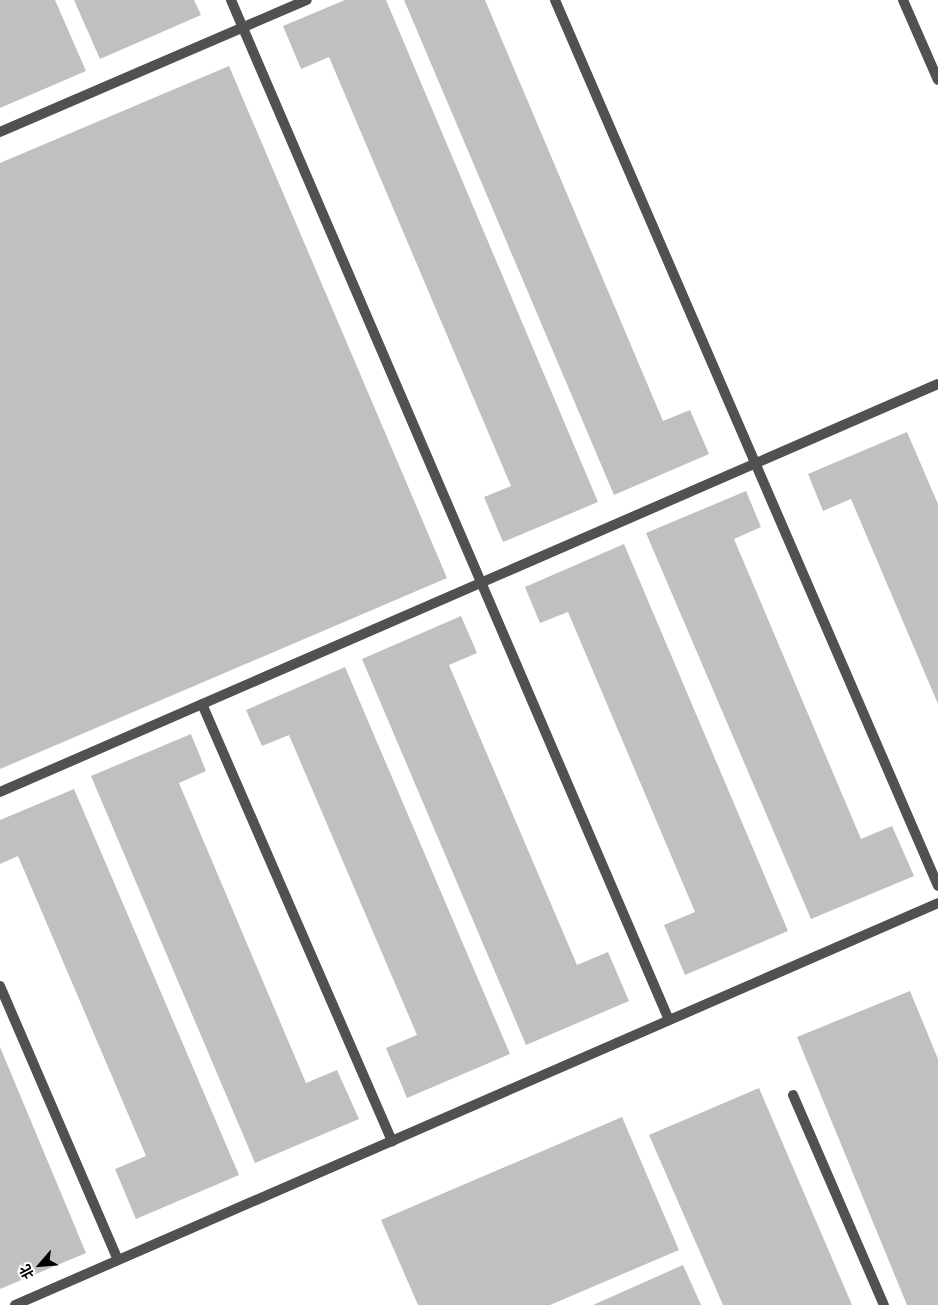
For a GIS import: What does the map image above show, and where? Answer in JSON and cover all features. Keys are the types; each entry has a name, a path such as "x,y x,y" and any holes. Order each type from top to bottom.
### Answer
{"lane":[{"path":"231,0 669,1020"},
{"path":"0,132 307,0"},
{"path":"556,0 938,886"},
{"path":"903,0 938,80"},
{"path":"0,792 938,384"},
{"path":"202,704 392,1141"},
{"path":"15,1305 938,903"},
{"path":"0,986 118,1260"},
{"path":"793,1095 884,1305"}],"building":[{"path":"0,0 55,0 86,71 0,108"},
{"path":"74,0 194,0 201,15 100,59"},
{"path":"345,0 386,0 598,502 503,542 484,497 511,486 329,57 301,69 283,26"},
{"path":"404,0 485,0 663,421 690,410 709,454 614,495"},
{"path":"229,66 447,578 0,769 0,163"},
{"path":"907,432 938,504 938,704 851,499 823,511 808,474"},
{"path":"746,491 761,527 734,539 861,839 892,826 914,876 811,919 646,533"},
{"path":"624,544 788,931 685,975 664,925 695,912 568,612 540,623 525,587"},
{"path":"461,616 477,653 449,665 577,965 608,952 629,1001 526,1045 362,659"},
{"path":"345,667 510,1054 407,1098 386,1048 417,1035 289,735 262,746 246,710"},
{"path":"191,734 206,771 179,783 306,1083 337,1070 359,1119 255,1163 91,776"},
{"path":"74,789 239,1175 136,1219 115,1169 146,1156 18,856 0,864 0,820"},
{"path":"910,991 938,1059 938,1305 907,1305 797,1037"},
{"path":"0,1047 86,1253 0,1289"},
{"path":"759,1088 852,1305 723,1305 649,1135"},
{"path":"622,1117 679,1250 550,1305 418,1305 381,1220"},
{"path":"683,1265 701,1305 593,1305"}]}
